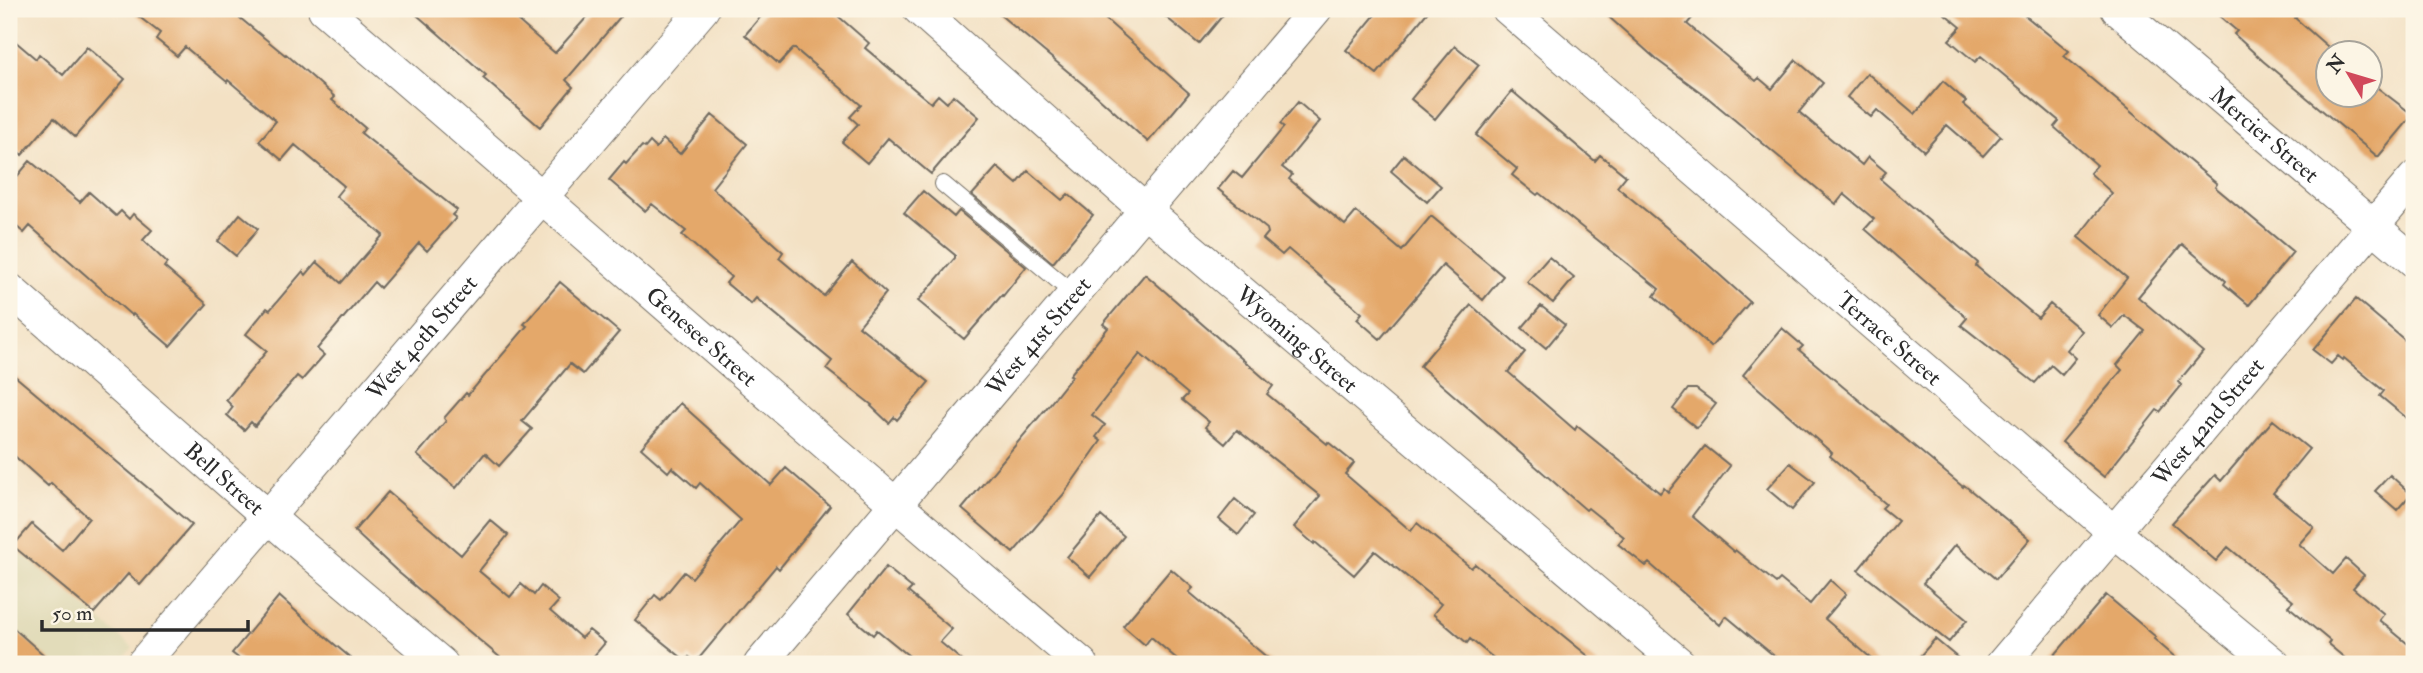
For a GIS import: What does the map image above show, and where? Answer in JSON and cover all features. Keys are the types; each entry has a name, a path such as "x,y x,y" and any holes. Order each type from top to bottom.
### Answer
{"street":[{"name":"Genesee Street","path":"324,9 895,506 1082,664"},
{"name":"West 40th Street","path":"142,664 703,9"},
{"name":"Wyoming Street","path":"919,9 1145,210 1680,664"},
{"name":"West 41st Street","path":"760,664 1316,9"},
{"name":"Terrace Street","path":"1508,9 2114,532 2274,664"},
{"name":"Mercier Street","path":"2117,9 2414,261"},
{"name":"West 42nd Street","path":"2002,664 2414,178"},
{"name":"Bell Street","path":"9,289 442,664"}],"lane":[{"path":"943,184 1074,295"}],"shaded area":[{"path":"9,542 133,648 119,664 9,664"}],"building":[{"path":"129,9 229,9 335,97 332,100 365,128 361,133 457,210 452,215 456,218 427,251 419,243 380,288 374,282 317,349 324,355 302,380 297,376 255,426 251,422 244,430 227,415 233,407 226,400 267,351 246,334 303,271 306,275 317,262 341,283 383,235 336,196 344,186 295,145 282,160 259,141 276,121 185,47 177,56 156,39 160,33"},
{"path":"410,9 526,9 517,20 555,53 594,9 627,9 566,80 573,87 540,127 483,78 486,75"},
{"path":"767,9 830,9 869,43 865,48 931,103 938,95 947,103 953,95 979,117 931,174 888,138 867,163 842,142 858,124 850,117 861,105 794,48 779,64 745,35"},
{"path":"993,9 1094,9 1189,93 1148,142"},
{"path":"1156,9 1228,9 1199,44"},
{"path":"1380,9 1430,9 1377,74 1346,50"},
{"path":"1600,9 1700,9 1687,24 1756,81 1759,78 1772,89 1796,60 1823,83 1799,112 1862,165 1868,157 1886,172 1880,179 2038,318 2050,304 2082,331 2067,350 2076,358 2062,375 2051,365 2035,383 1961,325 1967,318 1865,229 1874,219 1844,194 1836,204 1707,97 1657,60"},
{"path":"1939,9 2017,9 2069,51 2064,56 2217,184 2215,187 2293,252 2249,305 2224,284 2226,281 2182,244 2138,297 2203,352 2178,382 2182,385 2160,412 2157,410 2104,477 2062,442 2122,370 2117,365 2145,331 2124,315 2113,328 2098,315 2127,278 2078,237 2112,193 2090,173 2097,165 2054,127 2059,121 1981,56 1975,62 1949,40 1961,27"},
{"path":"2211,9 2303,9 2295,18 2318,38 2314,38 2314,104 2234,34 2237,31"},
{"path":"9,36 36,59 39,54 63,75 87,47 125,79 75,137 54,118 22,155 9,144"},
{"path":"1455,46 1479,65 1435,119 1411,99"},
{"path":"1867,73 1915,114 1943,81 1966,101 1963,104 2001,136 1983,156 1947,125 1924,151 1877,110 1871,117 1847,97"},
{"path":"1512,91 1595,161 1600,155 1626,176 1617,187 1750,302 1711,347 1654,296 1659,289 1539,193 1537,195 1512,175 1517,169 1476,135"},
{"path":"2384,93 2413,115 2378,157 2319,108 2384,108"},
{"path":"1298,102 1320,121 1282,167 1292,175 1289,179 1345,225 1356,212 1402,251 1431,216 1503,276 1483,300 1443,265 1380,339 1357,319 1362,313 1288,249 1282,255 1263,239 1268,233 1267,229 1218,189 1233,171 1242,178 1284,127 1280,124"},
{"path":"712,115 747,144 712,188 783,252 779,258 824,296 852,262 886,293 859,326 929,382 897,420 894,417 889,423 872,405 826,369 832,361 756,298 751,304 726,283 731,277 682,235 686,231 652,204 645,211 609,180 624,162 626,164 642,146 645,148 650,142 656,148 663,139 680,154"},
{"path":"1404,155 1441,186 1427,202 1391,171"},
{"path":"30,161 80,202 89,192 116,216 121,211 129,219 133,214 152,230 143,240 167,263 164,267 207,304 170,346 30,226 24,233 9,220 9,186"},
{"path":"997,167 1017,184 1028,171 1062,200 1068,194 1093,215 1053,263 972,195"},
{"path":"923,191 954,217 959,211 1026,267 964,339 918,301 955,258 955,255 904,213"},
{"path":"240,214 258,229 236,256 218,241"},
{"path":"1549,257 1574,278 1553,303 1527,282"},
{"path":"1145,274 1273,386 1267,394 1354,463 1345,474 1411,531 1417,523 1471,568 1475,564 1598,664 1501,664 1470,639 1467,643 1433,614 1441,604 1375,551 1354,575 1294,527 1320,496 1237,430 1225,444 1205,427 1209,422 1182,400 1188,394 1140,354 1092,415 1105,425 1096,437 1101,441 1063,495 1013,553 962,509 1072,376 1070,375 1108,328 1103,324"},
{"path":"560,282 619,332 583,374 570,364 522,421 532,429 499,466 485,453 456,488 417,455 446,421 444,418 466,393 468,395 527,326 524,324"},
{"path":"2356,299 2414,348 2414,424 2380,396 2384,391 2344,358 2343,360 2338,356 2331,364 2313,350"},
{"path":"1471,305 1525,352 1508,372 1575,430 1577,426 1660,493 1664,488 1668,492 1705,446 1730,466 1692,516 1734,552 1735,550 1776,583 1780,579 1810,604 1830,580 1846,594 1825,619 1878,664 1784,664 1726,616 1720,625 1649,563 1646,566 1618,544 1624,537 1588,508 1586,510 1420,366"},
{"path":"1541,306 1565,325 1546,348 1522,328"},
{"path":"1782,328 1803,346 1799,350 1963,487 1964,485 2030,539 1996,579 1955,545 1923,583 1967,620 1949,642 1858,570 1898,521 1882,508 1886,504 1743,375"},
{"path":"9,371 192,525 140,585 128,574 94,613 13,546 32,524 62,550 89,518 51,483 48,486 9,451"},
{"path":"1688,389 1696,389 1716,404 1697,428 1673,409"},
{"path":"680,403 771,485 786,468 830,506 779,569 776,566 696,662 689,657 686,661 635,620 655,595 661,600 684,572 692,578 741,520 700,483 696,488 672,467 668,472 641,448"},
{"path":"2273,420 2309,449 2273,493 2314,527 2299,544 2333,574 2346,559 2364,575 2353,588 2384,614 2379,620 2414,649 2414,664 2352,664 2328,644 2330,641 2288,606 2293,601 2228,547 2216,561 2172,523 2215,475 2221,481"},
{"path":"1790,463 1815,482 1792,510 1767,489"},
{"path":"2390,475 2411,494 2397,510 2375,491"},
{"path":"388,492 461,555 490,520 508,535 479,571 510,597 521,584 534,595 541,586 559,601 550,611 581,638 589,630 605,643 587,664 508,664 398,572 354,531"},
{"path":"1235,499 1254,515 1238,535 1219,519"},
{"path":"1101,516 1124,536 1090,577 1067,557"},
{"path":"886,567 912,588 908,592 952,629 940,642 966,664 919,664 877,630 873,635 848,614"},
{"path":"1171,569 1193,588 1189,592 1275,664 1183,664 1151,637 1145,645 1123,626"},
{"path":"2106,595 2156,637 2154,639 2183,664 2047,664"},
{"path":"279,596 358,664 246,664 232,653"},
{"path":"9,624 54,664 9,664"},
{"path":"1935,639 1965,664 1913,664"}]}
